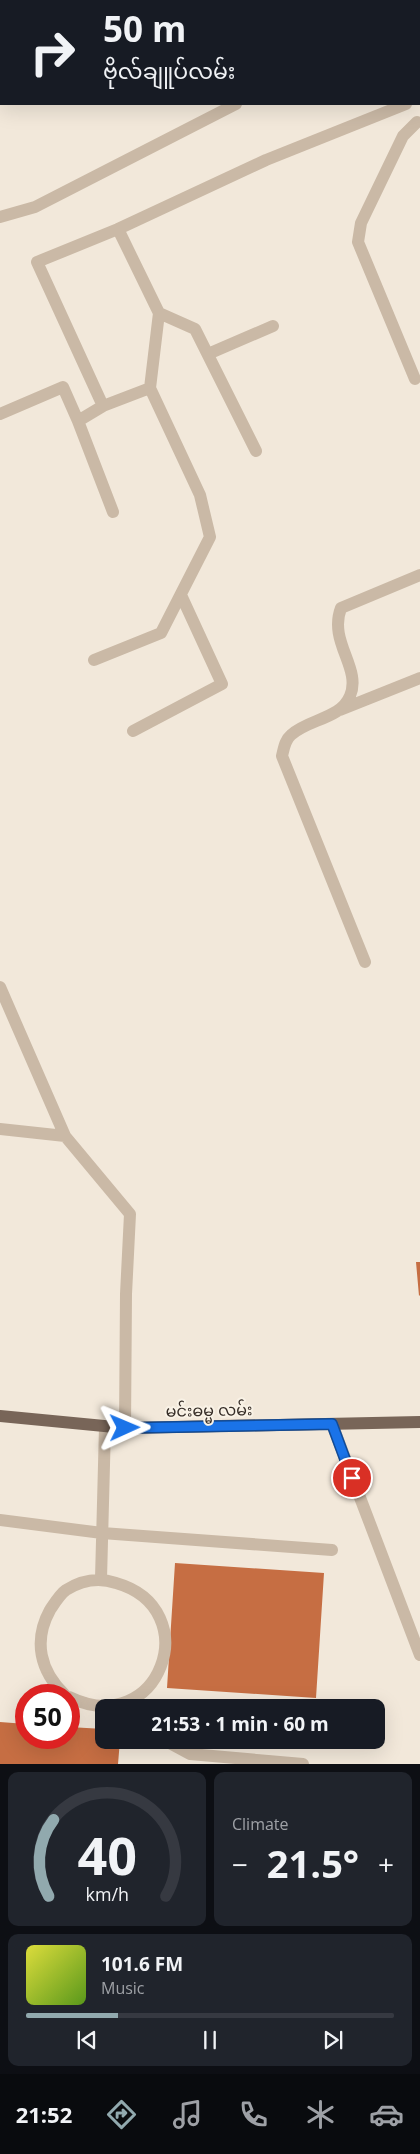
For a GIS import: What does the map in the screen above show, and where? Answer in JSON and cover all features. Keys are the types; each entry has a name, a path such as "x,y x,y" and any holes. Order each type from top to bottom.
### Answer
{"main road":[{"name":"မင်းဓမ္မ လမ်း","path":"0,1416 125,1428 420,1422"}],"street":[{"path":"0,218 35,207 234,105"},
{"path":"103,406 37,262 118,229 266,160 405,105"},
{"path":"408,105 418,126 403,136 361,224 358,242 415,379"},
{"path":"94,660 162,633 210,537 200,495 150,388 159,313 118,229"},
{"path":"159,313 195,329 256,451"},
{"path":"208,354 273,326"},
{"path":"0,414 63,387 113,512"},
{"path":"78,421 103,406 150,388"},
{"path":"340,710 350,698 354,686 337,629 336,619 341,608 420,575"},
{"path":"133,731 222,684 181,595"},
{"path":"365,962 282,756 284,744 290,735 340,710 420,678"},
{"path":"0,987 64,1136 130,1214 126,1294 125,1428"},
{"path":"0,1129 64,1136"},
{"path":"332,1424 420,1655"},
{"path":"102,1580 105,1427"},
{"path":"0,1520 102,1532 332,1550"},
{"path":"54,1684 46,1671 41,1656 40,1639 44,1622 64,1590 84,1581 102,1580 129,1586 143,1596 154,1607 161,1620 165,1634 166,1650 156,1678 146,1690 133,1699"},
{"path":"80,1703 95,1706"},
{"path":"181,1749 190,1754 303,1764"}],"building":[{"path":"416,1262 420,1262 419,1296"},
{"path":"175,1563 324,1573 316,1698 167,1688"},
{"path":"0,1722 15,1723 15,1749 80,1749 80,1728 95,1728 95,1749 119,1749 118,1764 0,1764"}],"route":[{"path":"125,1428 332,1424 352,1478"}]}
